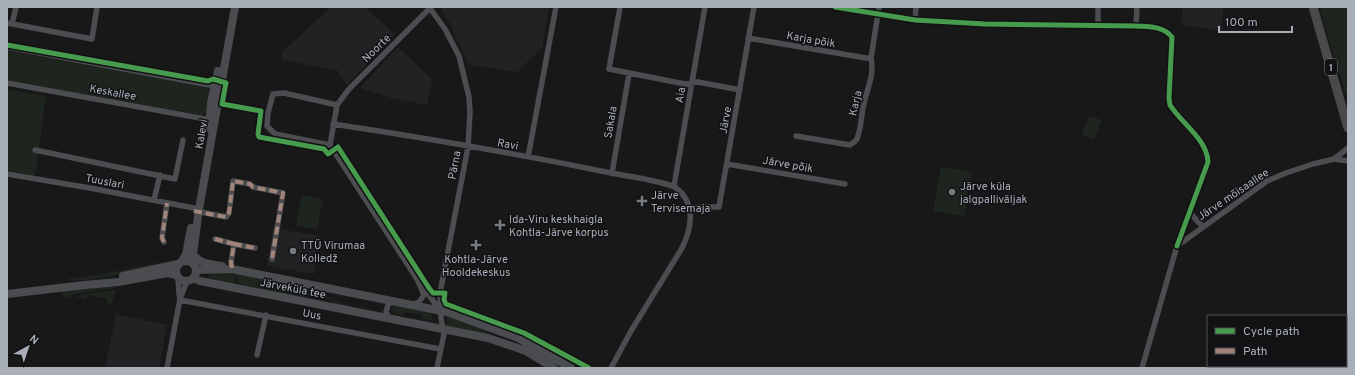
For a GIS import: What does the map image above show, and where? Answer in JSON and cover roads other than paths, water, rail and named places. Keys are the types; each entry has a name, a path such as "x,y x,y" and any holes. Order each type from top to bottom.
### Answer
{"highway":[{"name":"1","path":"1313,7 1348,128"}],"main road":[{"name":"Kalevi","path":"195,268 193,254 197,210 212,120 215,86 231,7"},
{"name":"Kalevi","path":"212,120 218,99 235,7"},
{"name":"Kalevi","path":"180,263 186,254 197,210"},
{"path":"193,254 195,258 200,261 232,268"},
{"path":"7,294 85,284 118,282 168,273 177,276 181,280 190,280 196,273 191,262 187,260 180,263 85,284"},
{"path":"177,276 175,271 180,263"},
{"name":"Järveküla tee","path":"195,268 232,268 405,304 441,310 518,338 571,368"},
{"name":"Järveküla tee","path":"190,280 390,319 443,332 488,338 515,347 554,368"}],"street":[{"path":"16,7 10,24 92,39 97,7"},
{"name":"Noorte","path":"337,105 349,90 430,7"},
{"name":"Pärna","path":"430,7 445,29 459,56 470,106 468,147 440,293 443,332"},
{"path":"528,157 556,7"},
{"path":"620,7 609,69 685,84 703,83 740,90"},
{"name":"Aia","path":"676,188 705,7"},
{"name":"Järve","path":"690,208 719,208 754,7"},
{"path":"835,7 915,20 985,24 1136,26 1161,29 1168,32 1172,37 1169,98 1170,105 1204,146 1208,154 1208,162 1177,246 1142,368"},
{"name":"Karja","path":"796,136 841,144 850,145 854,143 859,132 863,106 868,91 872,64 871,58 879,7"},
{"path":"915,20 916,7"},
{"path":"1098,7 1098,26"},
{"path":"1136,26 1137,7"},
{"name":"Karja põik","path":"748,38 871,58"},
{"path":"7,47 215,86 218,91 218,99"},
{"name":"Sakala","path":"612,173 629,74"},
{"name":"Keskallee","path":"7,83 212,120"},
{"path":"330,145 275,134 267,126 268,113 273,94 284,93 337,105 330,145 417,279 423,292 423,298 417,304 405,304"},
{"name":"Ravi","path":"333,124 528,157 612,173 676,188"},
{"path":"35,150 175,179 183,140"},
{"path":"1334,159 1348,148"},
{"path":"1334,159 1348,161"},
{"name":"Järve mõisaallee","path":"1177,246 1267,181 1298,168 1334,159"},
{"name":"Järve põik","path":"727,164 845,184"},
{"name":"Tuuslari","path":"7,174 154,200 226,216 229,213 233,181 283,193 272,259"},
{"path":"154,200 160,175"},
{"path":"611,368 631,331 688,236 690,208 684,197 676,188"},
{"path":"164,242 162,238 167,203"},
{"path":"1189,212 1203,226"},
{"path":"215,239 255,248"},
{"path":"232,268 231,262 234,244"},
{"path":"177,276 180,299"},
{"path":"417,279 424,286 441,310"},
{"path":"168,368 180,299 190,280"},
{"name":"Uus","path":"180,299 440,349"},
{"path":"390,319 387,315 387,308 391,301"},
{"path":"257,355 266,315"},
{"path":"437,368 443,332"}],"place":[{"name":"Järve küla jalgpalliväljak","path":"952,192"},
{"name":"Järve Tervisemaja","path":"642,201"},
{"name":"Ida-Viru keskhaigla Kohtla-Järve korpus","path":"500,225"},
{"name":"Kohtla-Järve Hooldekeskus","path":"476,245"},
{"name":"TTÜ Virumaa Kolledž","path":"293,251"}]}
